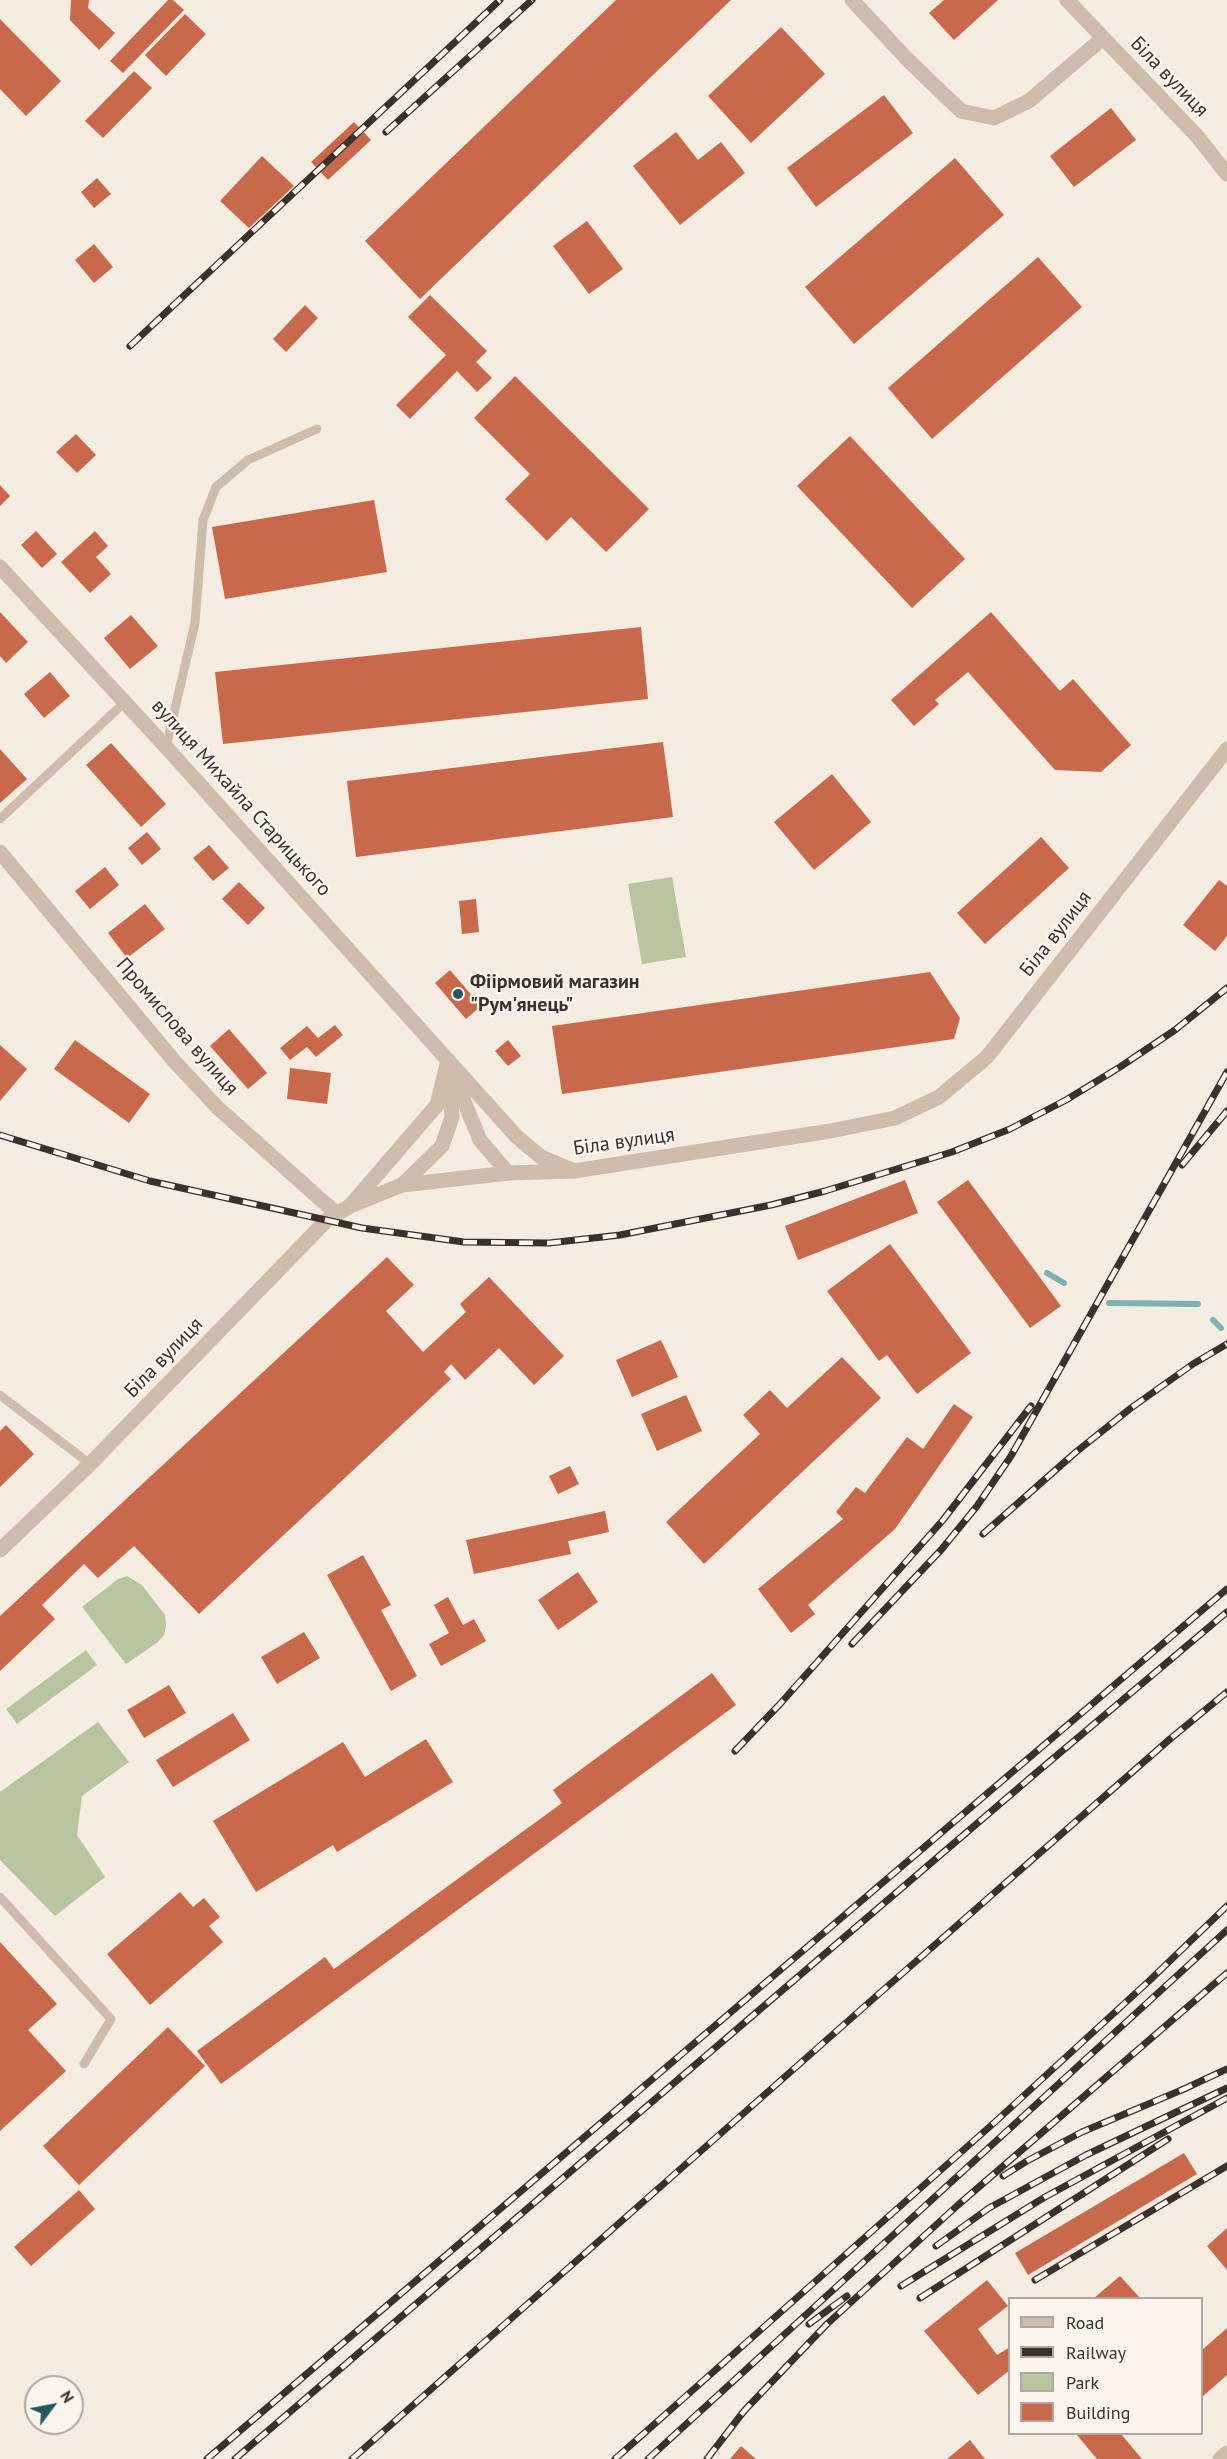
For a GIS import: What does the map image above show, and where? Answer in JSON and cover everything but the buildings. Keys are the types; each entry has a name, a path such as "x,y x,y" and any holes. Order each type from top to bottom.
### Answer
{"street":[{"name":"Біла вулиця","path":"852,0 907,59 961,111 994,118 1029,101 1103,38"},
{"name":"Біла вулиця","path":"1067,0 1197,136 1227,174"},
{"name":"вулиця Михайла Старицького","path":"0,567 166,747 517,1137 541,1157 574,1171"},
{"name":"Біла вулиця","path":"0,1550 90,1464 327,1220 344,1210 402,1185 508,1173 574,1171 841,1129 894,1118 939,1097 987,1056 1227,749"},
{"name":"Промислова вулиця","path":"0,852 175,1062 218,1108 344,1210"},
{"name":"вулиця Михайла Старицького","path":"448,1060 480,1140 508,1173"},
{"path":"402,1185 442,1146 452,1117 448,1060"},
{"path":"344,1210 437,1105 448,1060"},
{"path":"1220,2459 1227,2453"}],"lane":[{"path":"166,747 195,623 203,520 216,487 248,460 317,429"},
{"path":"0,819 125,702"},
{"path":"0,1395 90,1464"},
{"path":"0,1897 111,2019 84,2064"}],"green space":[{"path":"672,877 686,957 642,964 628,884"},
{"path":"127,1576 142,1585 165,1615 166,1626 164,1635 158,1642 126,1664 82,1607 118,1579"},
{"path":"86,1650 97,1665 17,1724 6,1709"},
{"path":"98,1722 129,1762 82,1796 77,1835 105,1877 55,1916 0,1860 0,1792"}],"waterway":[{"path":"1047,1273 1064,1283"},
{"path":"1109,1303 1198,1304"},
{"path":"1213,1320 1221,1328"}],"railway":[{"path":"130,346 500,0"},
{"path":"386,132 532,0"},
{"path":"0,1135 150,1181 362,1228 464,1242 549,1243 620,1235 771,1205 825,1191 952,1152 1010,1129 1066,1100 1120,1067 1175,1030 1227,988"},
{"path":"852,1644 941,1550 977,1506 1011,1456 1227,1072"},
{"path":"1182,1165 1227,1111"},
{"path":"983,1534 1076,1452 1131,1408 1193,1364 1227,1344"},
{"path":"735,1751 780,1704 943,1520 1031,1406"},
{"path":"207,2459 1227,1589"},
{"path":"235,2459 1227,1612"},
{"path":"352,2459 873,1999 1170,1739 1227,1692"},
{"path":"615,2459 995,2122 1227,1906"},
{"path":"648,2459 1227,1930"},
{"path":"707,2459 744,2411 827,2324 958,2205 1227,1973"},
{"path":"1003,2176 1082,2132 1227,2069"},
{"path":"936,2246 989,2208 1086,2155 1227,2088"},
{"path":"901,2286 1045,2197 1227,2098"},
{"path":"920,2298 1168,2139"},
{"path":"1035,2280 1227,2166"},
{"path":"809,2324 847,2296"}],"place":[{"name":"Фіірмовий магазин \"Рум'янець\"","path":"458,994"}]}
